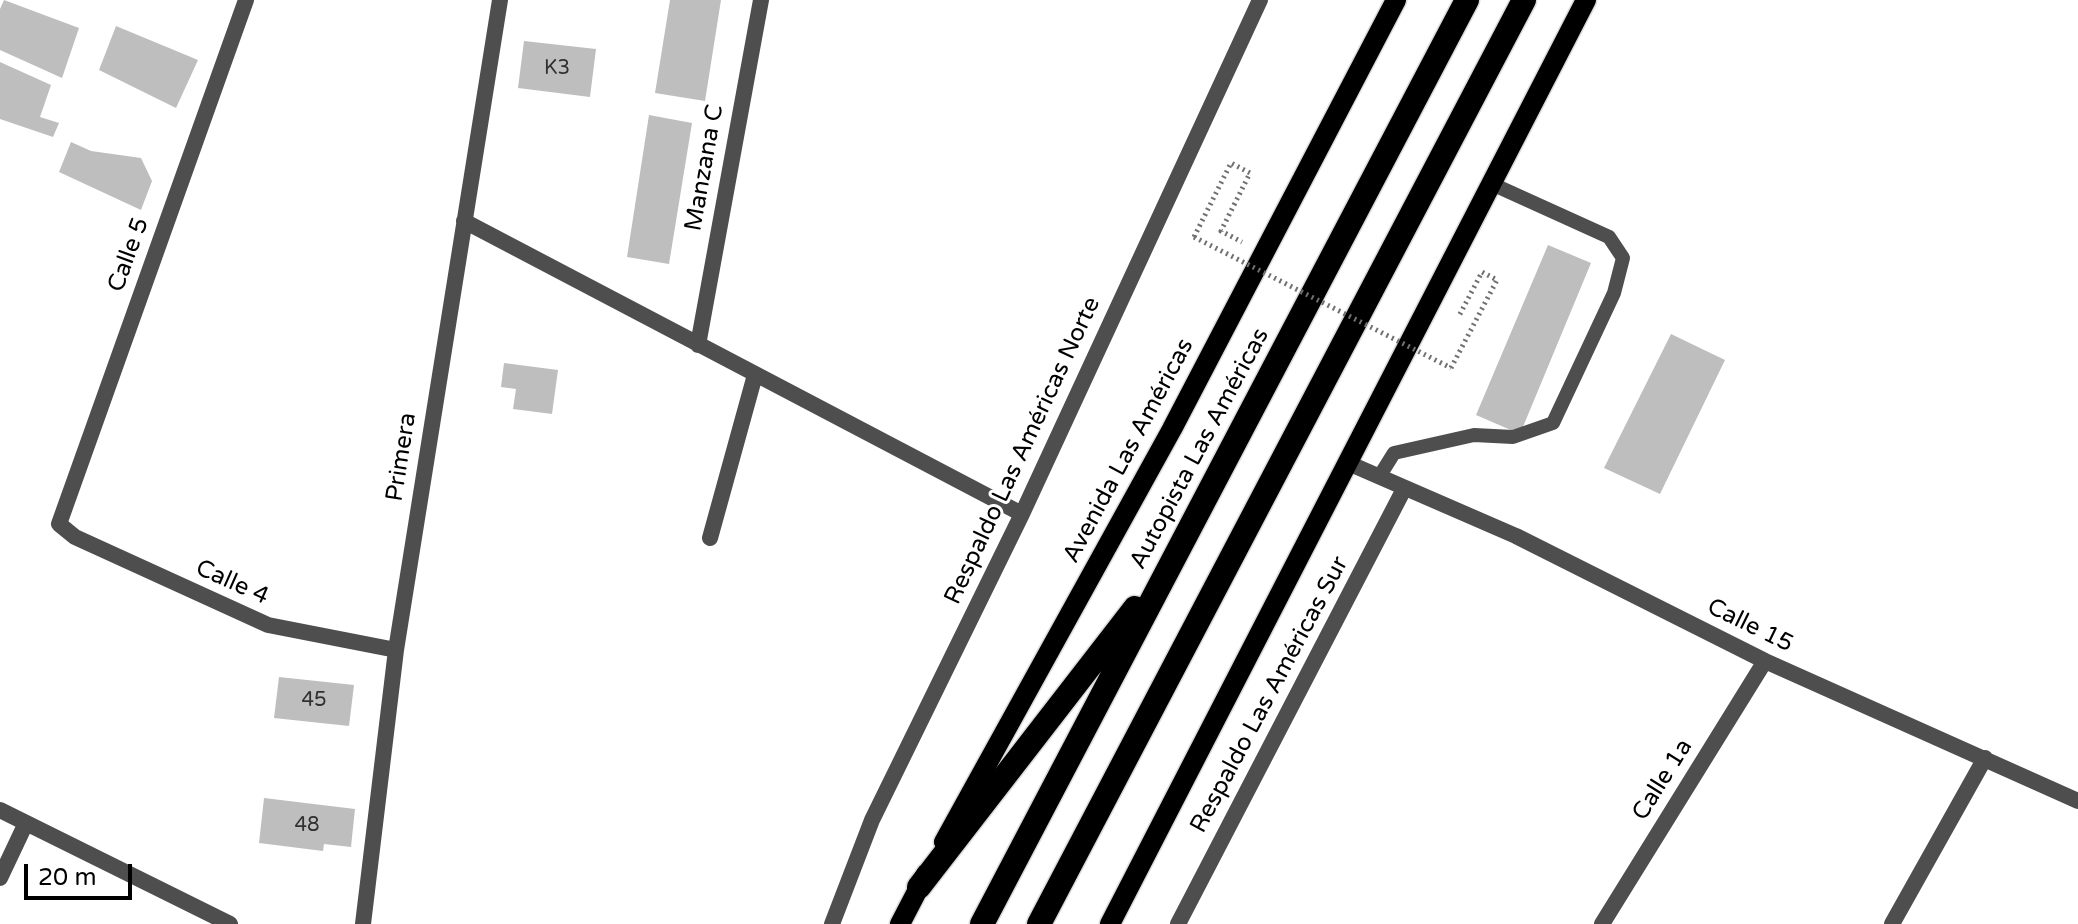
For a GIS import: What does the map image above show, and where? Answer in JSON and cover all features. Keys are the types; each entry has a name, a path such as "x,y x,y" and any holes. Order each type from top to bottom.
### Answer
{"highway":[{"name":"Autopista Las Américas","path":"982,924 1467,0"},
{"path":"1039,924 1524,0"},
{"path":"919,887 1175,556"}],"main road":[{"name":"Avenida Las Américas","path":"900,924 1172,429 1396,0"},
{"path":"1110,924 1586,0"}],"street":[{"name":"Calle 5","path":"62,527 60,515 246,0"},
{"name":"Primera","path":"363,924 396,650 500,0"},
{"name":"Manzana C","path":"698,345 761,0"},
{"name":"Respaldo Las Américas Norte","path":"832,924 872,820 1022,514 1260,0"},
{"path":"464,221 1022,514"},
{"path":"710,538 755,375"},
{"name":"Calle 15","path":"1348,463 1516,536 1765,661 2078,801"},
{"name":"Respaldo Las Américas Sur","path":"1178,924 1404,489"},
{"name":"Calle 4","path":"62,527 89,544 268,625 396,650"},
{"name":"Calle 1a","path":"1602,924 1765,661"},
{"path":"1892,924 1985,758"},
{"path":"0,810 230,924"},
{"path":"0,878 26,823"}],"lane":[{"path":"1379,477 1394,453 1474,435 1513,437 1553,423 1614,293 1623,258 1609,237 1492,184"}],"path":[{"path":"1221,231 1250,173 1231,163 1194,237 1451,368 1497,280 1482,272 1454,324"}],"building":[{"path":"4,0 79,28 62,78 0,50 0,9"},
{"path":"670,0 721,0 705,101 655,93"},
{"path":"116,26 198,60 176,108 99,70"},
{"path":"524,41 596,49 590,97 518,88"},
{"path":"0,62 51,85 40,117 59,123 53,137 0,119"},
{"path":"649,115 692,123 669,264 627,257"},
{"path":"71,142 91,151 141,158 152,181 141,210 59,172"},
{"path":"1548,245 1591,263 1520,434 1476,415"},
{"path":"1671,334 1725,360 1660,494 1604,468"},
{"path":"504,363 558,370 552,414 513,409 516,389 501,387"},
{"path":"279,677 354,685 349,726 274,718"},
{"path":"264,798 355,809 351,847 324,844 323,851 259,843"}]}
